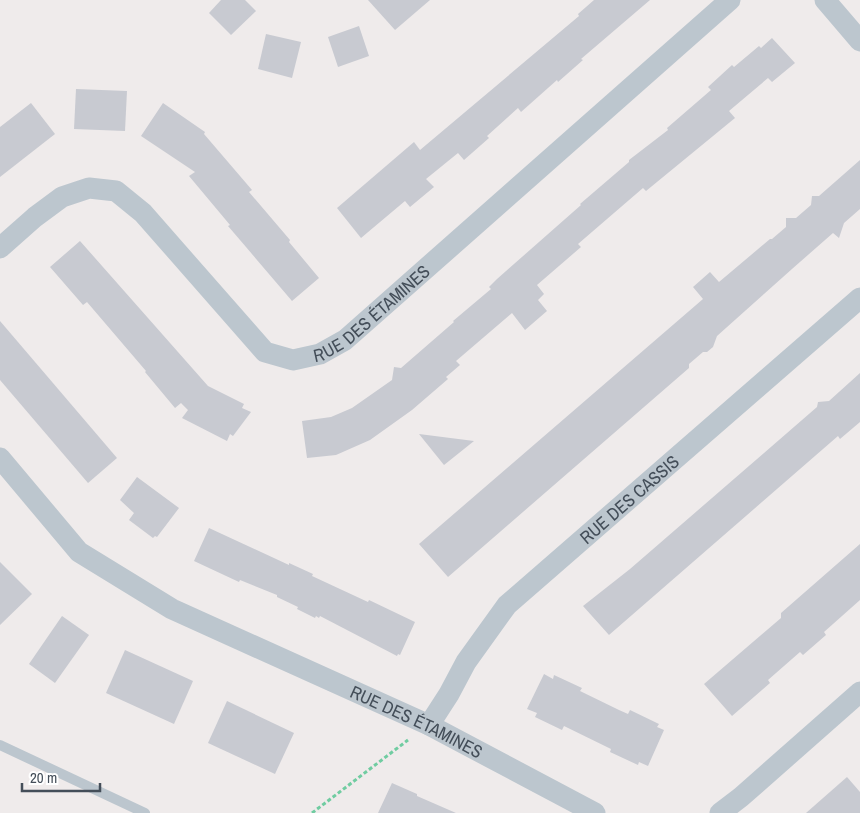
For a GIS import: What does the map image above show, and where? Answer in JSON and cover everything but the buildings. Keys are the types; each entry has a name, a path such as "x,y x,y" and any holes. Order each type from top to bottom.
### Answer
{"street":[{"name":"RUE DES ÉTAMINES","path":"0,248 35,217 62,197 90,188 116,191 143,213 265,352 293,360 320,354 345,340 730,0"},
{"path":"825,0 860,41"},
{"name":"RUE DES CASSIS","path":"428,724 449,694 466,662 507,605 860,298"},
{"name":"RUE DES ÉTAMINES","path":"0,458 79,552 172,609 428,724 595,813"},
{"path":"720,813 741,797 860,692"}],"lane":[{"path":"0,745 145,813"}],"path":[{"path":"312,813 428,724"}]}
